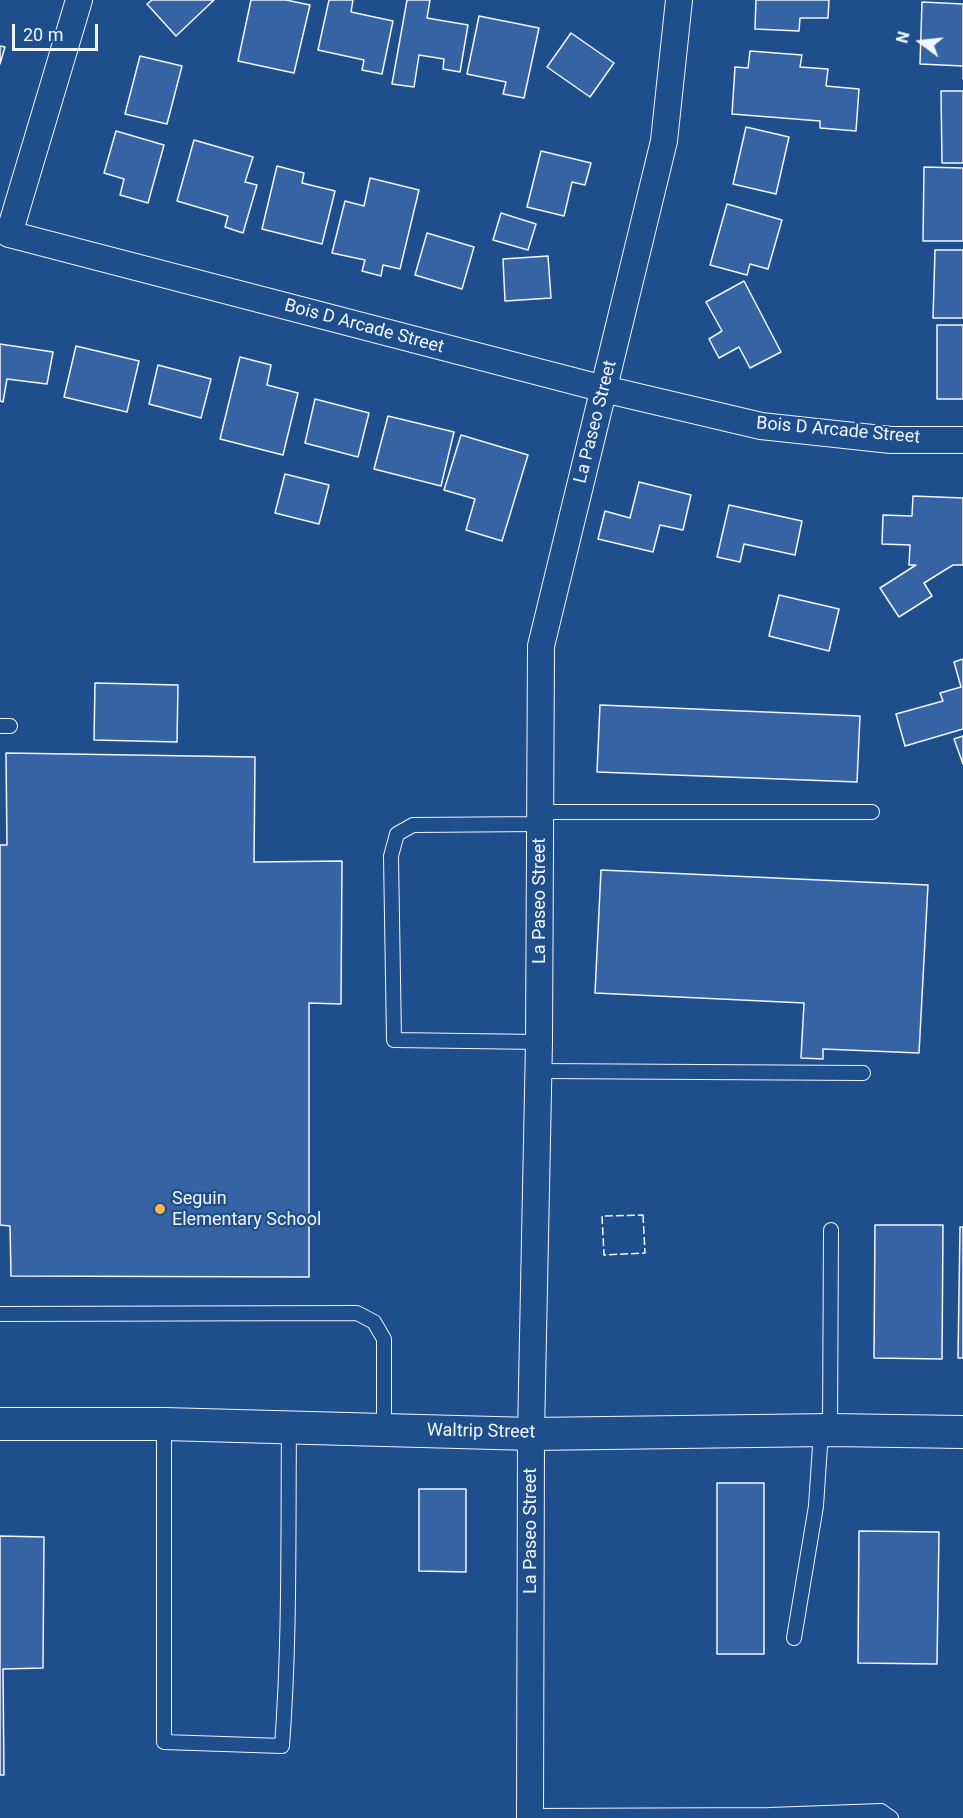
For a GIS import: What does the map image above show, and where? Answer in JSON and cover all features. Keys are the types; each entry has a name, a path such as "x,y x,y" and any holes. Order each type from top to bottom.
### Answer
{"street":[{"name":"Bois D Arcade Street","path":"79,0 9,234 604,389 761,426 891,440 963,440"},
{"name":"La Paseo Street","path":"530,1817 531,1434 539,1071 541,646 664,141 679,0"},
{"name":"Waltrip Street","path":"0,1424 164,1424 531,1434 825,1430 963,1432"}],"lane":[{"path":"539,1042 394,1040 391,856 397,834 413,825 540,818 872,812"},
{"path":"539,1071 863,1073"},
{"path":"794,1638 816,1506 825,1430 831,1230"},
{"path":"0,1314 357,1313 374,1322 384,1339 384,1430"},
{"path":"164,1424 164,1742 282,1746 288,1583 289,1427"},
{"path":"530,1817 769,1815 881,1811 891,1818"}],"building":[{"path":"152,0 214,0 176,36 147,4"},
{"path":"251,0 286,0 310,5 294,73 238,61"},
{"path":"329,0 353,0 351,12 393,21 382,74 362,70 364,60 318,50"},
{"path":"407,0 430,0 427,18 468,25 460,72 443,69 444,59 419,55 414,87 392,84"},
{"path":"756,0 829,0 828,18 800,18 799,31 755,29"},
{"path":"922,2 963,4 963,66 920,64"},
{"path":"479,16 539,28 524,98 503,94 506,82 467,74"},
{"path":"571,33 614,63 590,97 547,67"},
{"path":"0,46 5,47 0,64"},
{"path":"750,51 802,55 800,67 828,69 826,86 859,89 856,131 820,128 820,121 732,114 735,67 748,68"},
{"path":"140,56 182,66 167,124 125,114"},
{"path":"941,91 963,91 963,163 942,163"},
{"path":"746,127 789,137 776,194 733,184"},
{"path":"116,131 164,145 148,203 120,195 124,179 104,173"},
{"path":"194,140 253,157 245,182 257,185 243,233 225,227 228,216 177,201"},
{"path":"541,151 591,163 585,185 572,182 564,216 527,207"},
{"path":"277,166 304,173 302,183 335,191 322,244 262,229"},
{"path":"924,167 963,168 963,241 923,241"},
{"path":"370,178 419,190 400,269 383,265 381,276 362,271 365,260 332,253 345,201 364,206"},
{"path":"727,204 782,220 768,269 750,264 747,275 710,265"},
{"path":"501,213 536,224 528,250 493,240"},
{"path":"427,233 474,247 462,289 415,275"},
{"path":"935,250 963,250 963,318 933,318"},
{"path":"548,256 551,298 505,301 503,259"},
{"path":"744,281 781,352 750,368 739,347 719,358 709,339 722,331 706,302"},
{"path":"937,325 963,325 963,399 937,399"},
{"path":"0,344 53,352 47,384 7,379 3,402 0,401"},
{"path":"76,346 139,361 127,412 64,397"},
{"path":"240,357 271,365 267,385 298,393 283,455 220,439"},
{"path":"158,365 211,379 201,418 149,404"},
{"path":"315,399 369,413 358,457 305,443"},
{"path":"388,416 454,432 441,486 374,469"},
{"path":"461,435 528,455 502,541 466,530 475,499 444,490"},
{"path":"285,474 329,485 319,524 275,513"},
{"path":"639,482 691,495 683,530 660,525 653,552 598,539 605,511 630,518"},
{"path":"913,496 963,498 963,565 953,565 924,583 932,596 899,617 880,588 916,565 909,565 910,545 882,544 883,515 912,516"},
{"path":"729,505 802,521 795,555 744,544 740,562 717,557"},
{"path":"779,595 839,609 829,651 769,636"},
{"path":"963,659 963,729 905,746 896,714 943,701 940,693 961,687 954,662"},
{"path":"95,683 178,685 177,742 94,740"},
{"path":"600,705 860,716 857,782 597,772"},
{"path":"963,736 963,764 954,739"},
{"path":"6,753 255,757 254,862 342,861 341,1004 309,1003 309,1277 11,1276 10,1226 0,1225 0,845 7,845"},
{"path":"601,870 928,885 919,1053 823,1049 823,1059 801,1058 804,1003 595,993"},
{"path":"875,1225 943,1225 942,1359 874,1358"},
{"path":"960,1227 963,1227 963,1358 958,1358"},
{"path":"717,1483 764,1483 764,1654 717,1654"},
{"path":"419,1489 466,1489 466,1572 419,1571"},
{"path":"859,1531 939,1532 937,1664 858,1663"},
{"path":"0,1536 44,1537 43,1668 3,1669 4,1775 0,1775"}],"fence":[{"path":"643,1215 645,1253 604,1255 602,1216 643,1215"}],"place":[{"name":"Seguin Elementary School","path":"160,1209"}]}
